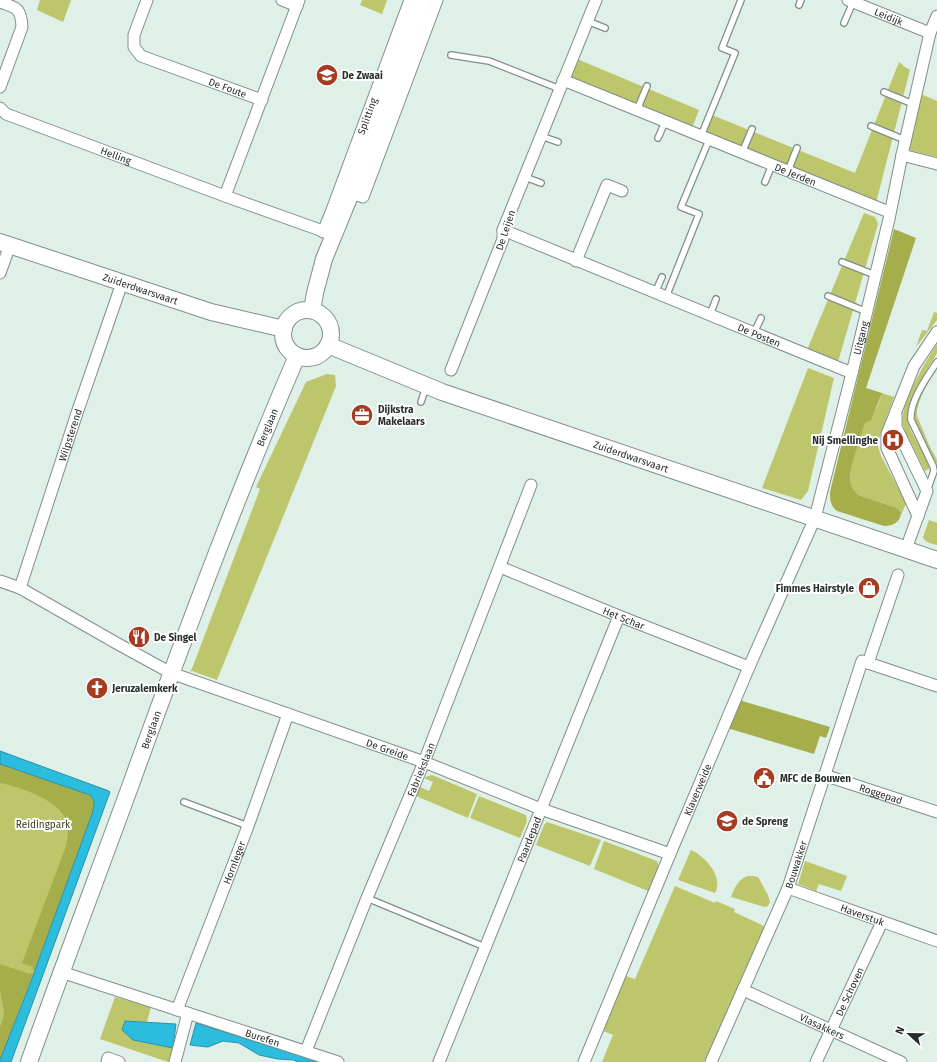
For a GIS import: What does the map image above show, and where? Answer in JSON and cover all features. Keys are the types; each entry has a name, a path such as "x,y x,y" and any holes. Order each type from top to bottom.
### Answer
{"main road":[{"name":"Splitting","path":"312,310 315,292 324,260 328,234 357,195 423,0"},
{"name":"Zuiderdwarsvaart","path":"5,243 211,312 284,328"},
{"path":"303,310 312,310 327,320 331,328 331,337 328,346 323,352 315,357 306,358 297,356 290,351 286,345 283,337 284,328 288,320 294,314 303,310"},
{"name":"Zuiderdwarsvaart","path":"328,346 442,392 937,560"},
{"name":"Berglaan","path":"29,1062 60,972 224,533 297,356"}],"street":[{"name":"De Foute","path":"147,0 134,35 134,47 141,56 262,100"},
{"path":"225,196 298,3 282,0"},
{"name":"Splitting","path":"328,234 410,0"},
{"name":"Splitting","path":"357,195 437,0"},
{"name":"De Leijen","path":"451,370 503,239 503,230 596,0"},
{"name":"Leidijk","path":"851,1 930,33"},
{"path":"0,2 18,10 21,17 22,27 0,87"},
{"name":"Uitgang","path":"815,518 876,275 930,33 937,16"},
{"name":"De Jerden","path":"561,85 637,110 890,212"},
{"name":"Helling","path":"3,111 328,234"},
{"path":"902,155 937,164"},
{"path":"576,261 607,185 622,191"},
{"name":"De Posten","path":"503,230 852,374"},
{"path":"0,273 5,243"},
{"name":"Wilpsterend","path":"20,588 122,283"},
{"path":"918,516 887,448 887,435 914,366 926,346 937,332"},
{"path":"896,414 893,432 926,494 906,549"},
{"name":"Fabriekslaan","path":"306,1051 367,898 424,762 531,485"},
{"name":"Klaverweide","path":"584,1062 749,667 815,518"},
{"name":"Het Schar","path":"500,567 749,667"},
{"name":"Bouwakker","path":"711,1062 788,888 824,775 898,575"},
{"path":"0,581 20,588 171,673"},
{"name":"Paardepad","path":"439,1062 619,616"},
{"path":"865,662 937,686"},
{"name":"De Greide","path":"171,673 424,762 541,810 670,854"},
{"name":"Hornleger","path":"177,1010 248,826 288,714"},
{"name":"Roggepad","path":"824,775 937,812"},
{"name":"Haverstuk","path":"788,888 937,941"},
{"name":"De Schoven","path":"816,1062 882,922"},
{"name":"Burefen","path":"60,972 338,1062"},
{"name":"Vlasakkers","path":"743,990 901,1062"},
{"path":"175,1062 188,1013"},
{"path":"107,1062 108,1058 119,1062"}],"lane":[{"path":"666,297 699,214 682,207 735,53 722,48 741,0"},
{"path":"844,23 851,1"},
{"path":"587,21 605,28"},
{"path":"451,55 489,61 561,85"},
{"path":"637,110 647,86"},
{"path":"884,92 914,104"},
{"path":"658,138 665,122"},
{"path":"871,126 905,140"},
{"path":"742,153 752,129"},
{"path":"541,136 558,142"},
{"path":"788,171 797,148"},
{"path":"765,182 772,165"},
{"path":"525,176 541,183"},
{"path":"842,262 876,275"},
{"path":"655,293 662,277"},
{"path":"828,296 867,312"},
{"path":"710,315 716,299"},
{"path":"754,333 761,318"},
{"path":"926,494 934,471 911,420 911,414 912,408 924,382 937,362"},
{"path":"421,402 426,386"},
{"path":"184,802 248,826"},
{"path":"367,898 486,947"}],"green space":[{"path":"40,0 71,0 63,22 37,10"},
{"path":"362,0 387,0 382,14 360,5"},
{"path":"577,59 699,110 692,128 570,77"},
{"path":"899,62 910,70 876,203 704,133 712,115 855,173"},
{"path":"921,94 937,101 937,157 909,150"},
{"path":"864,213 875,217 878,224 838,362 807,350"},
{"path":"894,229 916,238 866,388 882,393 871,420 865,423 851,468 850,481 853,489 858,495 897,508 901,512 900,518 896,523 884,526 837,511 831,502 830,492"},
{"path":"934,312 937,313 937,320 916,347 922,330 927,331"},
{"path":"937,344 937,353 918,385 911,400 908,412 908,422 911,431 930,468 925,471 903,426 903,418 914,384"},
{"path":"937,367 918,405 917,416 937,460 937,465 915,421 915,412 924,388 930,376"},
{"path":"808,368 834,378 808,491 801,500 762,488"},
{"path":"327,374 335,375 336,386 217,680 192,671 190,672 260,489 256,487 306,382"},
{"path":"882,393 894,397 880,435 878,446 881,456 906,504 901,515 901,512 897,508 858,495 853,489 850,481 851,468 865,423 877,407"},
{"path":"929,520 937,523 937,545 927,541 923,537"},
{"path":"739,700 830,727 826,738 820,736 814,754 727,728"},
{"name":"Reidingpark","path":"0,764 95,803 30,984 0,1060"},
{"path":"0,764 90,795 94,802 92,814 35,970 32,969 33,967 22,963 66,846 68,828 65,818 54,805 37,795 17,787 0,783"},
{"path":"432,775 477,794 468,818 416,796 420,787 429,791 433,782 424,778"},
{"path":"479,796 526,815 527,821 520,838 470,818"},
{"path":"547,822 601,840 590,866 536,845 544,825"},
{"path":"604,841 657,861 658,868 648,891 594,869"},
{"path":"691,850 702,857 712,868 717,880 715,893 678,880"},
{"path":"805,861 847,876 841,891 819,884 816,891 798,884"},
{"path":"747,876 758,877 768,895 770,902 768,906 765,907 731,897 737,885"},
{"path":"675,886 715,903 716,901 735,909 734,912 766,927 704,1062 602,1062 613,1035 603,1031 626,976 635,979"},
{"path":"0,964 33,974 0,1060 0,1027 4,1012 0,991"},
{"path":"115,997 151,1007 147,1022 125,1021 133,1040 173,1048 171,1062 100,1039"}],"water":[{"path":"0,751 110,792 11,1062 0,1062 0,1060 30,984 92,814 94,804 90,795 0,764"},
{"path":"125,1021 176,1024 173,1048 133,1040 122,1030"},
{"path":"196,1023 320,1062 297,1062 294,1060 278,1059 259,1055 239,1043 223,1041 208,1047 190,1045"}],"place":[{"name":"De Zwaai","path":"327,75"},
{"name":"Dijkstra Makelaars","path":"362,415"},
{"name":"Nij Smellinghe","path":"893,440"},
{"name":"Fimmes Hairstyle","path":"869,588"},
{"name":"De Singel","path":"139,637"},
{"name":"Jeruzalemkerk","path":"97,688"},
{"name":"MFC de Bouwen","path":"764,778"},
{"name":"de Spreng","path":"727,821"}]}
